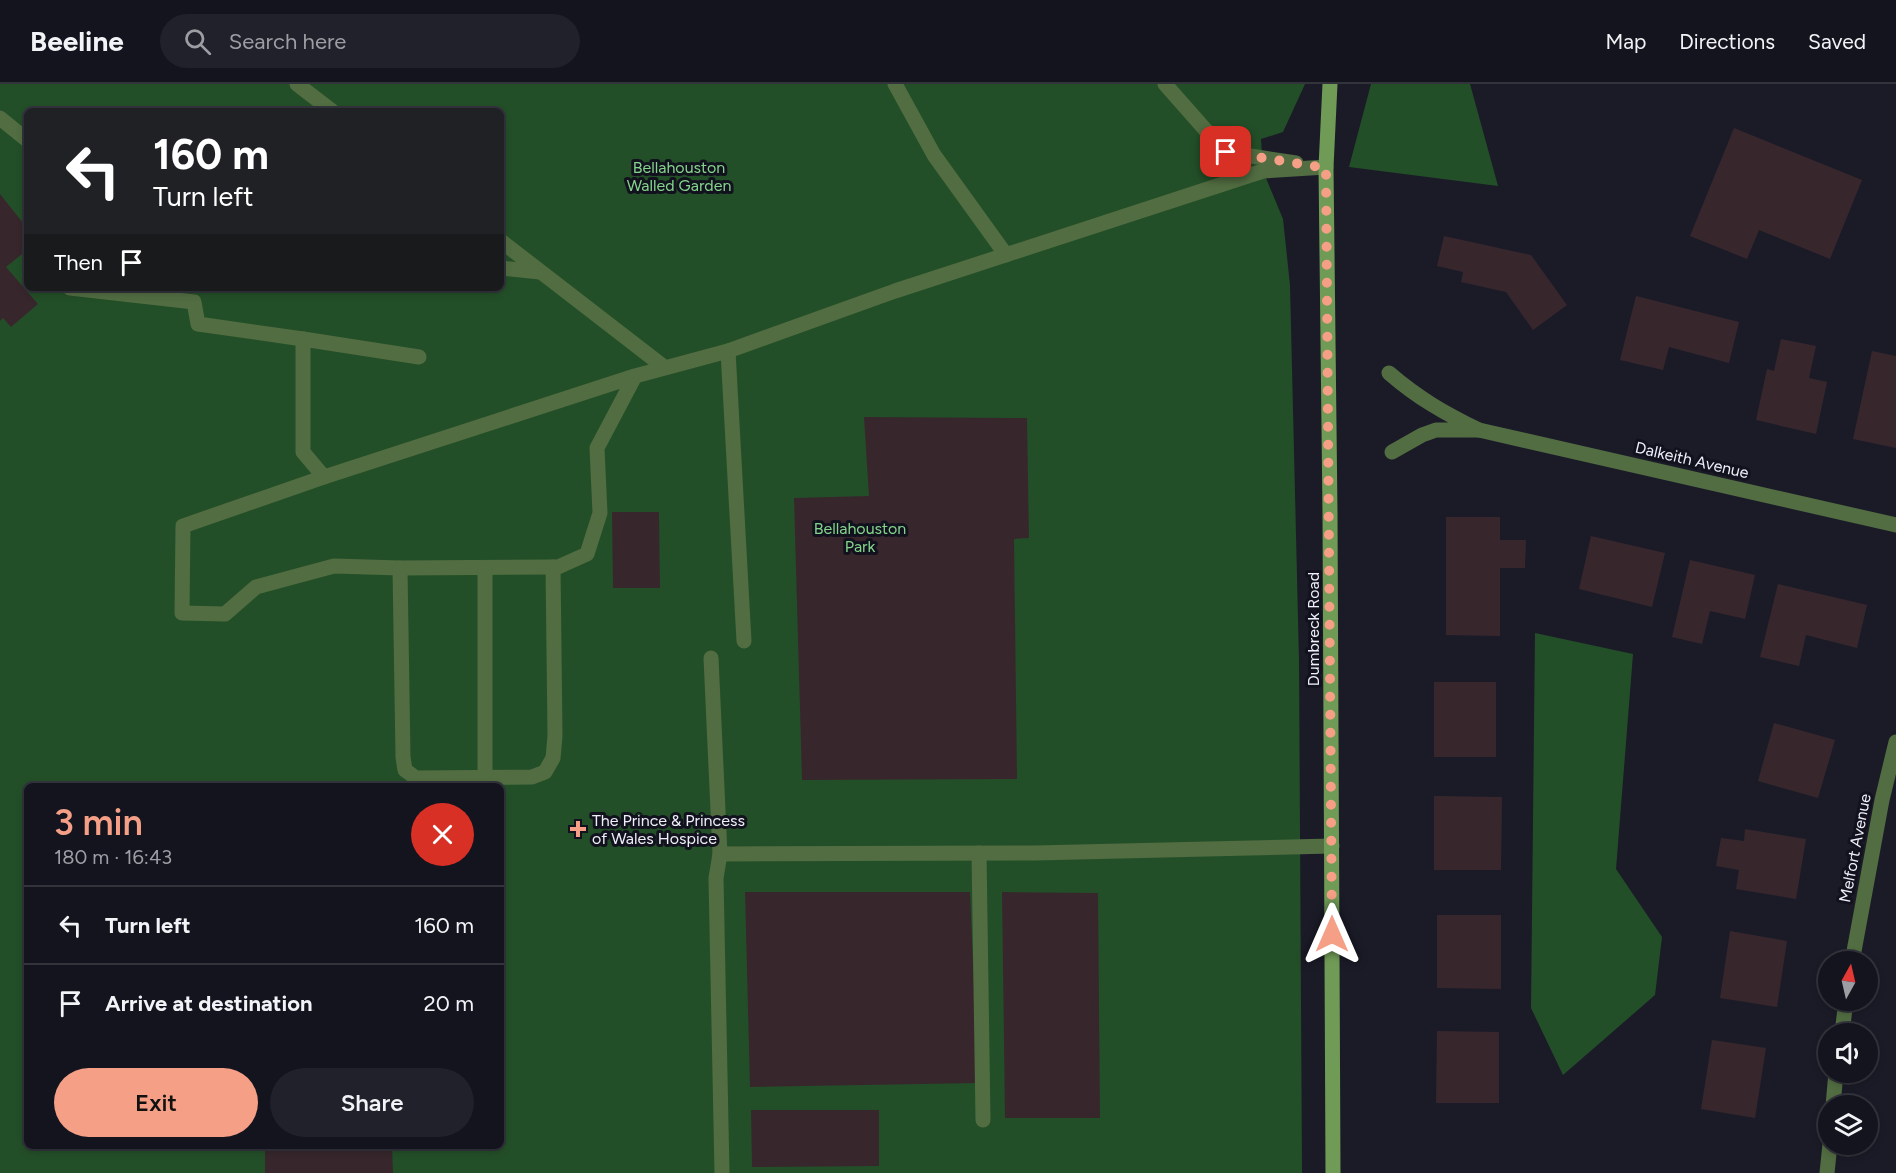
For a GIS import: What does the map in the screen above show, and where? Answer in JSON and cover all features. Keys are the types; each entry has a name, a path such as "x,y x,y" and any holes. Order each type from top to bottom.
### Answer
{"main road":[{"name":"Dumbreck Road","path":"1330,84 1326,168 1333,1173"}],"street":[{"path":"297,84 328,108"},
{"path":"895,84 934,154 1006,255"},
{"path":"1165,84 1226,152 1326,168"},
{"path":"0,118 24,138"},
{"path":"635,376 597,448 600,513 587,554 558,567 334,566 256,587 225,614 182,614 183,526 324,477 635,376 728,351 895,291 1263,171 1326,168"},
{"path":"504,244 664,367"},
{"path":"504,268 542,273"},
{"path":"97,291 194,302 198,324 419,357"},
{"path":"303,339 303,452 324,477"},
{"path":"728,351 744,641"},
{"name":"Dalkeith Avenue","path":"1389,373 1441,412 1479,430 1896,525"},
{"name":"Dalkeith Avenue","path":"1392,452 1436,430 1479,430"},
{"path":"400,568 403,757 405,770 416,778 532,777 545,772 553,758 555,736 553,567"},
{"path":"485,568 485,777"},
{"path":"711,658 720,854 716,878 723,1173"},
{"name":"Melfort Avenue","path":"1854,951 1882,800 1896,742"},
{"path":"720,854 979,853 1332,846"},
{"path":"979,853 983,1120"},
{"path":"1827,1173 1829,1155"}],"green space":[{"name":"Bellahouston Park","path":"0,84 1305,84 1283,132 1261,139 1263,171 1283,219 1290,285 1299,660 1302,1173 0,1173"},
{"path":"1371,84 1470,84 1498,186 1349,167"},
{"path":"1535,633 1633,654 1616,869 1662,937 1655,995 1563,1075 1531,1008"}],"building":[{"path":"1734,128 1862,180 1830,259 1759,230 1747,259 1690,236"},
{"path":"0,194 24,224 24,252 6,267 24,288 24,291 27,291 38,304 11,327 3,318 0,321"},
{"path":"1444,236 1531,255 1567,305 1533,330 1506,292 1461,282 1463,272 1437,266"},
{"path":"1636,296 1739,322 1729,363 1669,347 1663,370 1620,360"},
{"path":"1781,339 1816,346 1809,378 1827,382 1816,434 1756,420 1767,369 1774,371"},
{"path":"1872,351 1896,356 1896,448 1853,439"},
{"path":"864,417 1027,418 1029,538 1014,539 1017,779 802,780 794,498 869,496"},
{"path":"612,512 659,512 660,588 613,588"},
{"path":"1446,517 1500,517 1500,540 1526,540 1525,568 1500,568 1500,636 1446,635"},
{"path":"1591,536 1665,553 1652,607 1579,589"},
{"path":"1690,560 1755,575 1745,619 1710,611 1702,644 1672,637"},
{"path":"1778,584 1867,605 1857,648 1806,635 1799,666 1760,657"},
{"path":"1434,682 1496,682 1496,757 1434,757"},
{"path":"1774,723 1835,740 1818,798 1758,781"},
{"path":"1434,796 1502,797 1501,870 1434,870"},
{"path":"1745,829 1806,839 1796,899 1736,889 1739,870 1716,866 1721,838 1744,841"},
{"path":"745,892 970,892 978,1083 750,1087"},
{"path":"1002,892 1098,893 1100,1118 1005,1118"},
{"path":"1437,915 1501,915 1501,989 1437,988"},
{"path":"1730,931 1787,941 1777,1007 1720,998"},
{"path":"1437,1031 1499,1032 1499,1103 1436,1103"},
{"path":"1712,1040 1766,1048 1755,1118 1701,1109"},
{"path":"751,1110 879,1110 879,1166 752,1167"},
{"path":"265,1149 392,1149 393,1173 265,1173"}],"place":[{"name":"The Prince & Princess of Wales Hospice","path":"578,829"}],"route":[{"path":"1226,152 1326,168 1332,934"}],"park label":[{"name":"Bellahouston Walled Garden","path":"679,176"}]}
